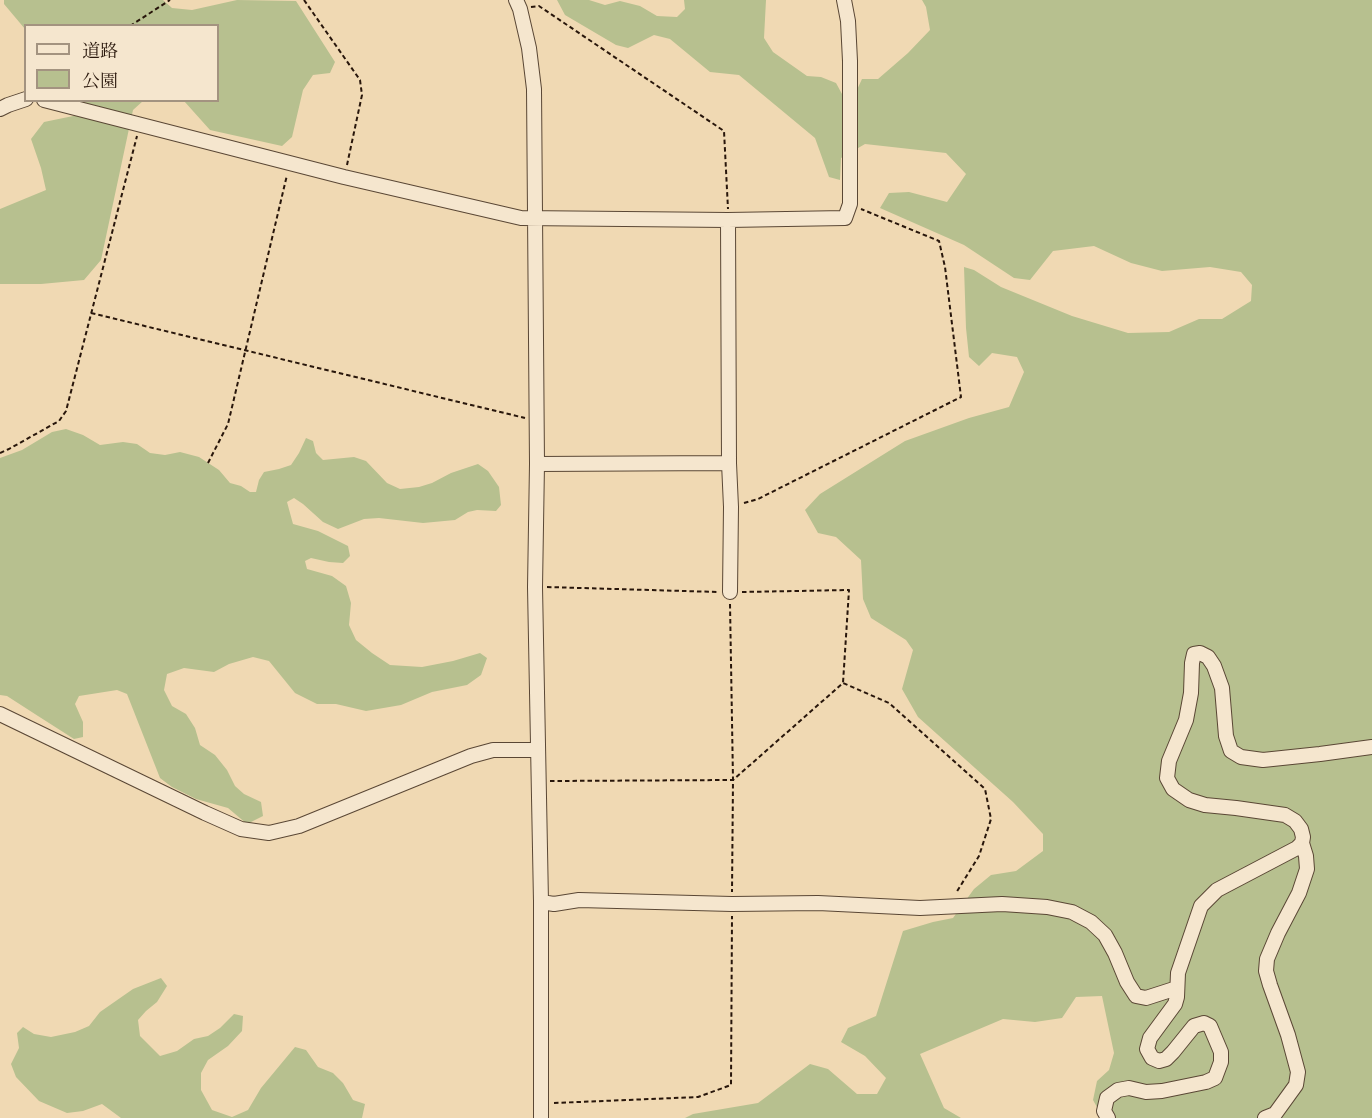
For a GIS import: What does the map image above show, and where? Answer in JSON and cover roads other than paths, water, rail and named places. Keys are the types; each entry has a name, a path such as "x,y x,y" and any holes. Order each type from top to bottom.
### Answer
{"street":[{"path":"52,102 344,177 521,218 728,220 845,218 850,204 850,61 848,21 844,0"},
{"path":"518,4 529,48 534,89 537,420 535,587 541,903 542,1118"},
{"path":"0,109 24,100"},
{"path":"728,220 730,592"},
{"path":"537,464 729,463"},
{"path":"1265,1118 1275,1114 1296,1085 1298,1072 1266,971 1267,959 1278,933 1299,893 1307,869 1306,856 1301,829 1295,821 1285,815 1205,805 1189,800 1173,789 1167,778 1169,761 1186,720 1194,654 1200,653 1208,657 1214,666 1222,688 1226,736 1231,751 1240,758 1263,760 1372,747"},
{"path":"0,714 241,829 269,833 299,826 471,756 493,750 537,750"},
{"path":"1108,1118 1104,1111 1107,1098 1118,1090 1129,1088 1146,1092 1162,1091 1215,1078 1221,1062 1221,1052 1210,1026 1204,1023 1194,1026 1166,1059 1159,1061 1152,1058 1147,1049 1150,1038 1175,1004 1178,973 1202,906 1217,890 1297,848 1302,843"},
{"path":"541,903 554,904 579,900 732,904 818,903 920,909 1002,903 1047,907 1072,912 1091,922 1105,935 1136,996 1146,998 1177,988"}]}
